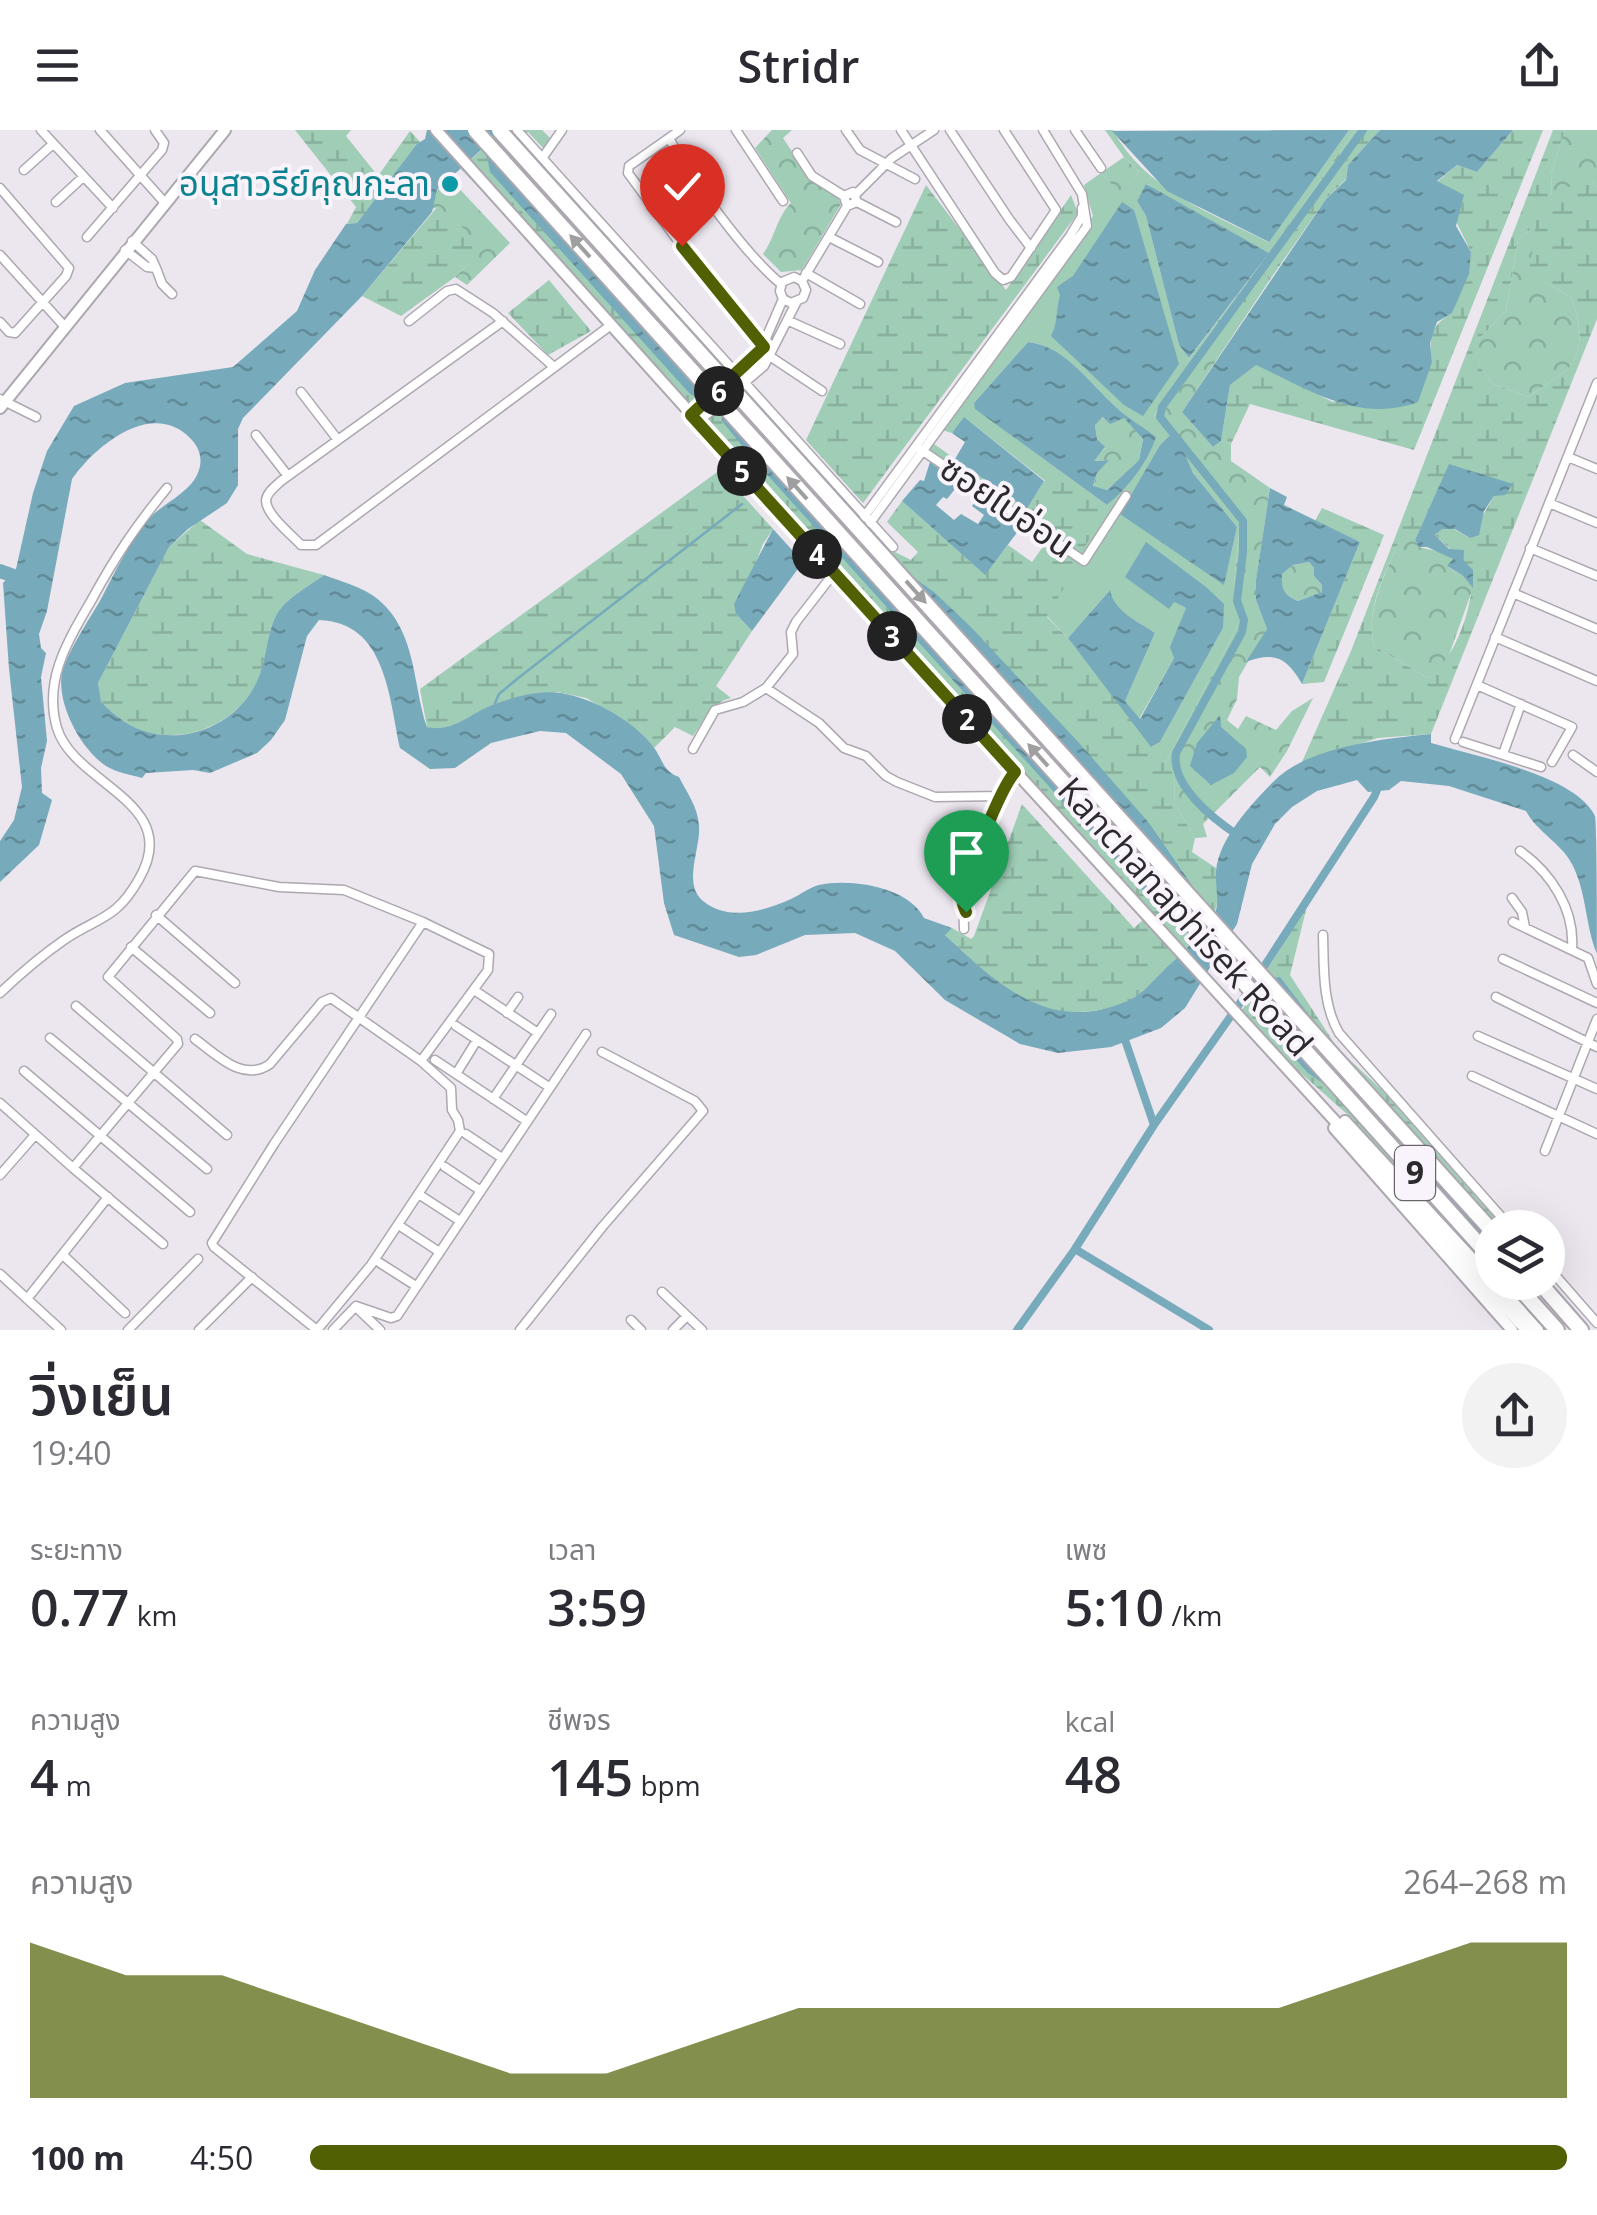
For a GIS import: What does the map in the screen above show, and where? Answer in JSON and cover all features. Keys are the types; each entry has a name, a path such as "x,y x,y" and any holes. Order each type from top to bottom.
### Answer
{"highway":[{"name":"Kanchanaphisek Road","path":"475,130 1475,1240"},
{"name":"Kanchanaphisek Road","path":"499,130 1475,1213"},
{"path":"1530,1300 1557,1330"},
{"path":"1554,1300 1582,1330"}],"main road":[{"path":"1,404 225,130"},
{"path":"436,130 1015,772 1526,1330"},
{"path":"1282,1062 1394,1169 1475,1260"},
{"path":"1282,1062 1371,1171 1512,1330"},
{"path":"1511,1300 1538,1330"}],"street":[{"path":"42,130 113,208"},
{"path":"100,130 165,203"},
{"path":"87,237 164,147 154,130"},
{"path":"517,130 893,547"},
{"path":"543,157 562,130"},
{"path":"680,130 629,166 628,173 718,295 771,357 822,391"},
{"path":"736,130 783,201"},
{"path":"846,130 860,150 915,180"},
{"path":"901,130 999,278 1011,277 1056,210 1004,130"},
{"path":"845,201 857,198 886,164 934,130"},
{"path":"950,130 1008,219 1032,248"},
{"path":"867,520 978,369 1083,213 1074,188 1041,130"},
{"path":"1075,130 1101,168"},
{"path":"668,138 742,243 781,284"},
{"path":"24,170 54,144"},
{"path":"797,153 812,176 845,201"},
{"path":"56,202 83,177"},
{"path":"0,188 68,264 66,276 15,333 0,322"},
{"path":"857,198 896,222"},
{"path":"694,418 771,357 796,303 805,294 804,277 829,238 845,201"},
{"path":"829,238 878,262"},
{"path":"128,245 152,259 162,284 172,294"},
{"path":"0,255 66,328"},
{"path":"741,378 764,347 783,299 781,284 790,278 804,277 860,304"},
{"path":"409,321 446,291 456,289 502,321 554,367"},
{"path":"783,299 796,303"},
{"path":"502,321 268,494 269,508 301,545 316,545 611,325"},
{"path":"789,322 840,344"},
{"path":"1541,767 1459,741 1495,636 1597,383"},
{"path":"301,392 338,440"},
{"path":"1,404 36,417"},
{"path":"1584,415 1597,420"},
{"path":"256,435 288,476"},
{"name":"ซอยใบอ่อน","path":"919,448 1084,560 1126,496"},
{"path":"1568,457 1597,470"},
{"path":"0,993 69,936 107,918 147,864 147,831 138,813 116,789 66,748 56,726 53,686 63,650 106,572 167,488"},
{"path":"1550,502 1597,523"},
{"path":"1530,548 1597,576"},
{"path":"694,749 716,710 742,702 766,688 793,654 792,632 796,622 834,572"},
{"path":"1513,593 1597,630"},
{"path":"1495,636 1597,681"},
{"path":"1477,685 1572,727 1552,762"},
{"path":"766,688 818,723 844,748 879,765 886,776 897,782 935,797 1000,796"},
{"path":"1503,754 1521,704"},
{"path":"1573,755 1597,772"},
{"path":"964,929 966,912 962,898 1000,796 1015,772"},
{"path":"1520,851 1544,868 1553,882 1573,933 1572,949"},
{"path":"73,1168 178,1042 108,975 198,871 280,887 344,890 489,954 488,970 421,1061"},
{"path":"1512,898 1522,912 1525,928"},
{"path":"156,916 236,983"},
{"path":"194,1039 227,1063 255,1072 270,1064 327,998 360,1016 452,1088 452,1110 460,1130 371,1265 317,1330 214,1247 213,1240 360,1016 423,922"},
{"path":"1513,922 1588,958 1597,984"},
{"path":"1323,935 1324,978 1329,1010 1338,1033 1495,1210"},
{"path":"131,947 210,1014"},
{"path":"1503,958 1597,1003"},
{"path":"477,992 538,1033"},
{"path":"507,1012 518,997"},
{"path":"1496,998 1593,1045"},
{"path":"76,1006 228,1134"},
{"path":"494,1099 551,1014"},
{"path":"1544,1151 1573,1079 1593,1045 1597,1019"},
{"path":"456,1026 550,1087"},
{"path":"356,1306 395,1318 586,1034"},
{"path":"1478,1036 1597,1090"},
{"path":"50,1038 207,1170"},
{"path":"456,1074 477,1040"},
{"path":"520,1330 703,1111 695,1101 602,1052"},
{"path":"435,1060 526,1120"},
{"path":"24,1070 190,1212"},
{"path":"1472,1076 1597,1134"},
{"path":"0,1103 164,1244"},
{"path":"466,1134 502,1158"},
{"path":"0,1175 35,1135"},
{"path":"0,1155 10,1164"},
{"path":"445,1166 480,1191"},
{"path":"27,1299 108,1196"},
{"path":"423,1197 460,1220"},
{"path":"403,1228 438,1251"},
{"path":"64,1256 125,1314"},
{"path":"128,1330 198,1259"},
{"path":"380,1263 416,1286"},
{"path":"0,1274 62,1330"},
{"path":"199,1330 252,1277"},
{"path":"1565,1286 1597,1323"},
{"path":"662,1292 702,1330"},
{"path":"333,1330 356,1306"},
{"path":"356,1306 380,1330"},
{"path":"673,1330 687,1316"},
{"path":"631,1320 641,1330"}],"green space":[{"path":"295,130 351,130 346,136 378,176 410,131 420,142 357,223 347,224 356,207"},
{"path":"503,130 542,130 550,138 544,149 528,132 519,142 727,373 697,406 692,408 492,186 481,190 461,169"},
{"path":"772,130 792,130 783,138 807,174 838,197 841,204 802,270 781,272 763,254 791,203 755,148"},
{"path":"1105,130 1113,130 1126,151 1161,184 1268,242 1349,130 1355,130 1269,253 1147,184 1137,201 1146,216 1179,345 1189,358 1154,416 1171,434 1160,445 1121,514 1224,584 1237,527 1193,473 1183,449 1240,523 1234,585 1242,617 1165,764 1151,747 1160,742 1223,628 1146,543 1174,602 1186,608 1171,647 1174,658 1139,719 1125,701 1155,633 1121,610 1109,591 1068,638 1047,616 1078,561 982,503 923,456 934,444 1027,509 1046,530 1048,483 965,418 952,433 942,430 1093,216 1084,185 1101,173 1121,193 1139,172","holes":["1028,342 1066,358 1122,412 1156,437 1136,474 1107,505 976,409 974,403"]},
{"path":"1355,130 1380,130 1348,165 1346,179 1326,199 1271,278 1258,268"},
{"path":"1513,130 1543,130 1414,450 1250,404 1231,444 1221,441 1230,385 1256,364 1333,402 1432,362 1433,333 1452,313 1471,252 1437,182 1457,165 1477,172"},
{"path":"1553,130 1565,130 1551,174 1552,198 1572,185 1592,182 1597,187 1597,319 1431,734 1378,738 1302,762 1351,651","holes":["1536,224 1530,266 1545,282 1571,297 1579,341 1569,368 1529,397 1493,384 1478,364 1478,340 1506,311 1518,240","1449,465 1465,469 1494,496 1470,538 1454,529 1441,529 1435,535 1473,571 1461,630 1447,657 1428,678 1374,646 1372,619 1378,592 1400,540 1415,540"]},
{"path":"1565,130 1597,130 1597,187 1592,182 1552,199 1551,174"},
{"path":"1124,157 1139,172 1121,194 1101,173"},
{"path":"453,175 458,180 456,185 510,243 467,285 455,277 468,264 466,231 438,207 430,210 437,191"},
{"path":"926,185 1006,290 1071,195 1078,213 863,503 806,440"},
{"path":"438,206 466,231 473,249 468,264 401,316 362,296"},
{"path":"1537,223 1545,282 1571,297 1579,342 1569,368 1529,397 1493,384 1478,364 1478,340 1506,311 1518,240"},
{"path":"1258,268 1271,278 1182,412 1213,447 1221,441 1231,444 1231,461 1270,488 1256,581 1256,600 1267,629 1239,677 1237,699 1227,720 1238,729 1246,716 1276,730 1292,711 1313,698 1270,777 1260,767 1203,824 1207,837 1195,838 1174,803 1175,776 1165,764 1242,617 1234,585 1240,523 1154,417 1184,365"},
{"path":"549,280 591,331 548,355 508,313"},
{"path":"744,388 891,550 911,560 918,552 887,522 902,501 984,574 1008,545 1032,562 1047,541 1079,562 1047,617 1068,638 1175,776 1174,803 1195,838 1192,852 1216,868 1214,913 1174,962 1127,1002 1100,1010 1069,1012 1035,1005 1006,989 944,934 952,928 971,939 974,936 1022,804 1134,928 1143,920 1146,909 706,423"},
{"path":"1104,417 1124,418 1143,438 1139,460 1107,490 1093,487 1107,460 1093,461 1105,448 1097,439 1095,424"},
{"path":"720,470 773,529 763,544 736,614 752,631 716,686 731,698 714,708 693,736 675,727 654,748 622,720 586,698 558,692 489,706 454,726 438,730 427,727 420,689"},
{"path":"1044,481 1065,483 1107,512 1080,554 1046,530 1027,509"},
{"path":"1322,508 1384,535 1324,682 1302,684 1360,542 1315,521"},
{"path":"200,520 247,554 324,575 290,599 277,614 260,675 238,708 204,729 184,734 144,731 100,702 98,683 169,547"},
{"path":"1400,539 1415,540 1419,547 1445,553 1454,560 1448,567 1473,588 1445,666 1428,678 1374,646 1375,605"},
{"path":"1309,562 1322,592 1298,601 1284,591 1282,574 1293,565"},
{"path":"1307,906 1290,975 1338,1049 1381,1089 1488,1210 1475,1210 1475,1256 1348,1115 1285,1059 1242,1010"}],"water":[{"path":"427,130 503,130 437,190 432,212 362,296 243,418 238,429 238,485 227,503 169,547 98,683 101,702 122,720 164,735 204,730 222,721 251,693 281,608 324,575 370,593 389,610 406,641 427,727 445,727 500,702 552,692 600,706 637,730 667,769 679,777 694,806 699,835 694,885 703,901 713,907 735,913 758,910 832,883 878,887 906,899 924,918 952,928 945,935 1005,986 1048,1008 1072,1012 1097,1010 1131,1000 1194,940 1216,910 1216,871 1223,846 1255,801 1288,770 1347,746 1431,734 1431,743 1546,778 1584,802 1595,816 1597,954 1572,864 1526,811 1449,786 1401,781 1389,790 1368,792 1357,780 1317,791 1275,824 1252,864 1237,924 1185,1008 1161,1028 1111,1047 1058,1053 1020,1044 945,1000 895,951 855,933 805,935 756,955 739,957 674,935 664,903 654,826 621,774 566,733 540,731 491,743 455,768 430,769 400,748 387,686 371,648 341,624 319,620 307,636 285,720 257,753 210,773 146,773 142,778 114,770 96,758 78,735 65,707 61,678 72,649 134,539 148,520 197,475 200,459 196,445 176,428 160,423 143,425 111,440 72,479 47,611 39,634 46,653 41,677 47,741 41,768 42,793 52,800 39,845 0,882 0,841 14,820 22,787 3,583 16,569 47,451 74,406 125,383 233,367 297,311 315,270 346,224 357,223 417,144 425,139"},
{"path":"1349,130 1269,242 1167,191 1112,131"},
{"path":"1380,130 1513,130 1477,172 1457,165 1437,181 1464,195 1456,226 1471,252 1469,274 1452,313 1437,322 1430,343 1432,362 1418,402 1396,408 1355,406 1334,401 1256,365 1230,385 1221,441 1213,447 1182,412 1326,199 1346,180 1348,165"},
{"path":"512,135 719,368 707,393 698,398 690,394 490,172 487,156 494,145"},
{"path":"1146,184 1269,253 1189,358 1179,345 1146,216 1137,201"},
{"path":"1122,202 1134,210 1179,364 1143,416 1124,405 1051,336 1060,295 1057,287 1073,276"},
{"path":"1028,342 1066,358 1117,408 1156,437 1136,474 1107,505 975,409 974,403","holes":["1103,417 1110,424 1124,418 1143,439 1139,460 1107,490 1093,486 1097,473 1109,460 1094,461 1105,447 1097,439 1095,425"]},
{"path":"747,395 896,565 934,592 972,628 1149,823 1209,910 1202,922 1182,932 1168,918 752,458 722,421 722,414"},
{"path":"964,417 1044,481 1027,509 955,459 965,442 952,433"},
{"path":"1171,434 1183,449 1193,473 1237,527 1224,585 1120,514 1160,445"},
{"path":"930,462 959,484 936,505 954,520 961,514 978,524 984,515 972,506 978,498 1022,526 985,575 902,501 920,480 924,481"},
{"path":"1449,464 1513,484 1505,495 1494,496 1484,511 1479,535 1470,538 1455,529 1442,529 1435,535 1449,549 1464,550 1463,560 1473,570 1473,588 1447,566 1453,559 1419,547 1415,540"},
{"path":"1270,488 1287,497 1284,505 1360,542 1302,684 1279,659 1265,657 1246,662 1267,629 1256,600","holes":["1309,562 1322,592 1298,601 1287,594 1282,574 1293,565"]},
{"path":"773,529 803,562 752,631 736,614 734,604"},
{"path":"1146,542 1224,604 1223,628 1160,742 1151,747 1068,638 1110,590 1122,610 1155,633 1125,701 1140,719 1174,658 1170,647 1186,608 1174,602 1169,609 1125,577"},
{"path":"1220,715 1221,727 1246,749 1247,757 1234,773 1211,785 1190,766 1197,743"},
{"path":"1280,977 1339,1054 1476,1210 1475,1251 1337,1093 1308,1073 1252,1012 1269,978"}],"waterway":[{"path":"1239,836 1206,811 1187,789 1176,765 1176,753 1242,632 1244,620 1237,601 1243,521 1160,417 1162,407 1363,130"},
{"path":"495,703 499,694 517,679 742,504"},
{"path":"0,571 28,581"},
{"path":"1154,1125 1245,996 1380,783"},
{"path":"1123,1034 1154,1125 1075,1249 1209,1330"},
{"path":"1017,1330 1075,1249"}],"place":[{"name":"อนุสาวรีย์คุณกะลา","path":"450,184"}],"route":[{"path":"682,246 764,347 691,415 1015,772 1002,788 962,898 966,912"}]}
